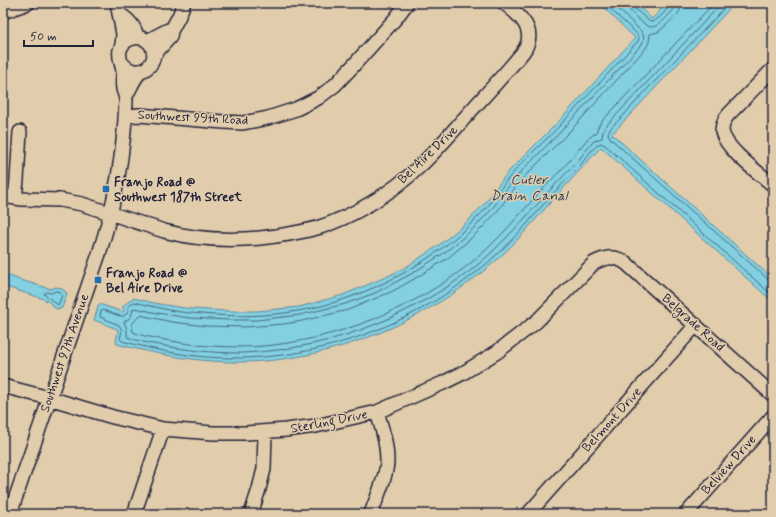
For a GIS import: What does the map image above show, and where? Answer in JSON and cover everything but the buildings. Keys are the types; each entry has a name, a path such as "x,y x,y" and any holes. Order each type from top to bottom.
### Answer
{"street":[{"path":"3,12 28,3"},
{"path":"118,8 123,34 120,50 121,62 130,70 140,71 146,69 150,65 154,55 170,37 171,31 180,16 184,3"},
{"name":"Southwest 99th Road","path":"126,116 139,115 224,122 243,122 268,118 296,109 318,98 335,85 396,18 406,3"},
{"name":"Bel Aire Drive","path":"9,197 35,200 60,200 82,204 194,238 244,239 274,236 295,233 330,223 352,213 402,182 438,148 514,63 526,47 529,40 528,31 519,16 504,3"},
{"path":"118,8 142,39 151,45 154,55"},
{"path":"122,45 131,38 142,39 168,30 171,31"},
{"name":"Southwest 97th Avenue","path":"10,514 111,213 120,172 126,116 126,96 123,89 123,71 121,62"},
{"path":"773,69 729,114 724,121 722,130 724,136 734,151 773,185"},
{"name":"Southwest 97th Avenue","path":"126,96 140,71"},
{"path":"9,197 17,180 20,132"},
{"name":"Sterling Drive","path":"3,386 112,417 163,429 213,433 246,433 316,426 377,412 457,376 497,352 536,322 594,263 610,258"},
{"name":"Belgrade Road","path":"610,258 618,259 626,263 773,395"},
{"name":"Belmont Drive","path":"528,514 696,325"},
{"path":"371,514 386,470 387,461 384,435 377,412"},
{"name":"Belview Drive","path":"686,514 773,416"},
{"path":"134,514 163,429"},
{"path":"250,514 264,469 266,432"}],"water":[{"name":"Cutler Drain Canal","path":"599,3 635,3 652,19 667,3 735,3 612,134 773,279 773,302 601,147 519,238 486,269 459,290 429,308 366,338 333,349 299,356 265,361 230,362 174,356 117,344 118,330 94,320 99,304 123,312 123,306 133,298 191,309 257,311 299,307 343,295 406,267 439,245 471,218 485,203 508,172 560,120 635,38"},
{"path":"3,273 17,279 51,289 56,287 61,288 67,293 62,308 56,309 49,302 41,298 3,286"}],"place":[{"name":"Franjo Road @ Southwest 187th Street","path":"106,189"},
{"name":"Franjo Road @ Bel Aire Drive","path":"98,280"}]}
